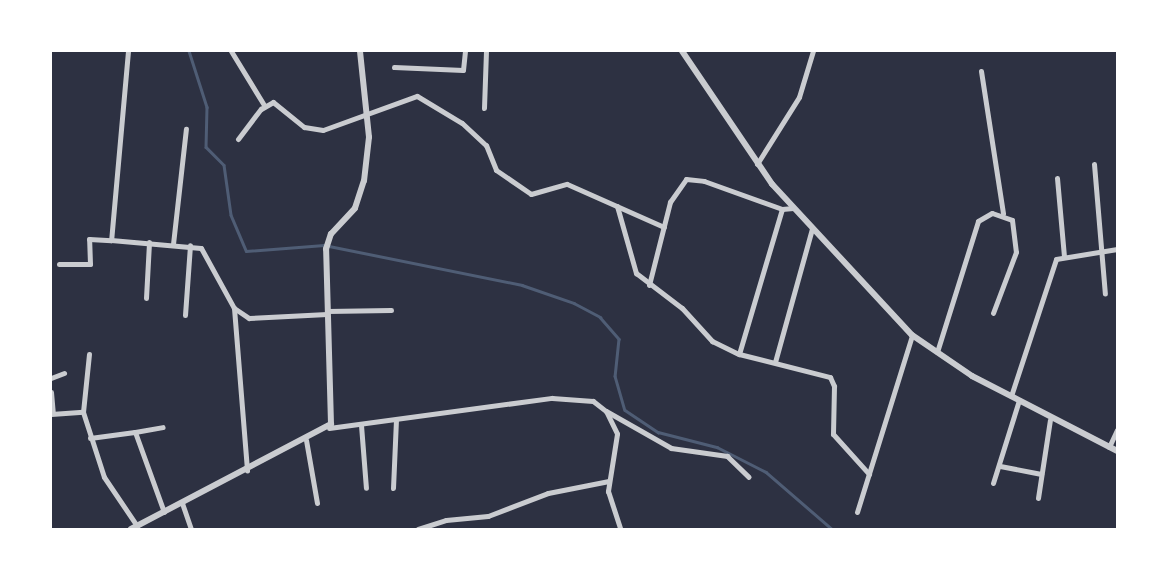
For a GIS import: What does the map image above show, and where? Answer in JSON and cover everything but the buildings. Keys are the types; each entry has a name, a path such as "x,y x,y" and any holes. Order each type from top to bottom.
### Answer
{"street":[{"path":"111,240 128,51"},
{"path":"231,51 264,105"},
{"path":"329,428 333,418 327,312 327,249 331,234 359,197 368,115 360,51"},
{"path":"394,67 463,70 466,51"},
{"path":"484,108 486,51"},
{"path":"682,51 757,164 812,229 912,335 1050,420 1117,451"},
{"path":"757,164 799,97 813,51"},
{"path":"981,71 1003,213 1014,225 1016,258 993,313"},
{"path":"238,139 264,105 277,102 310,130 342,126 417,96 462,123 486,145 496,170 531,194 567,184 664,227"},
{"path":"173,244 186,129"},
{"path":"1094,164 1105,294"},
{"path":"1012,396 1060,256 1058,178"},
{"path":"649,285 674,190 685,179 704,181 782,209 793,208"},
{"path":"617,206 634,269 649,285 682,308 712,341 739,354 830,377 834,386 834,433 869,474"},
{"path":"739,354 782,209"},
{"path":"937,352 979,217 1003,213"},
{"path":"775,362 812,229"},
{"path":"59,264 90,264 89,239 190,245 207,254 234,308 247,470"},
{"path":"146,298 149,242"},
{"path":"185,315 190,245"},
{"path":"1060,256 1117,249"},
{"path":"234,308 249,318 391,310"},
{"path":"857,512 912,335"},
{"path":"89,354 83,412 104,477 134,528 329,428 552,398 593,401 671,448 727,456 749,477"},
{"path":"51,378 64,373"},
{"path":"51,391 52,413 83,412"},
{"path":"993,483 1019,400"},
{"path":"606,411 618,445 609,481 620,529"},
{"path":"393,488 396,420"},
{"path":"1038,498 1050,420"},
{"path":"361,425 366,488"},
{"path":"90,438 163,427"},
{"path":"1109,447 1117,430"},
{"path":"135,432 164,512"},
{"path":"306,440 317,503"},
{"path":"1000,466 1041,474"},
{"path":"418,529 446,520 488,516 548,494 609,481"},
{"path":"182,503 191,529"}],"waterway":[{"path":"189,51 207,107 206,147 224,165 231,215 246,251 324,245 522,285 574,303 600,317 619,339 615,376 625,410 658,432 717,447 766,472 832,529"}]}
